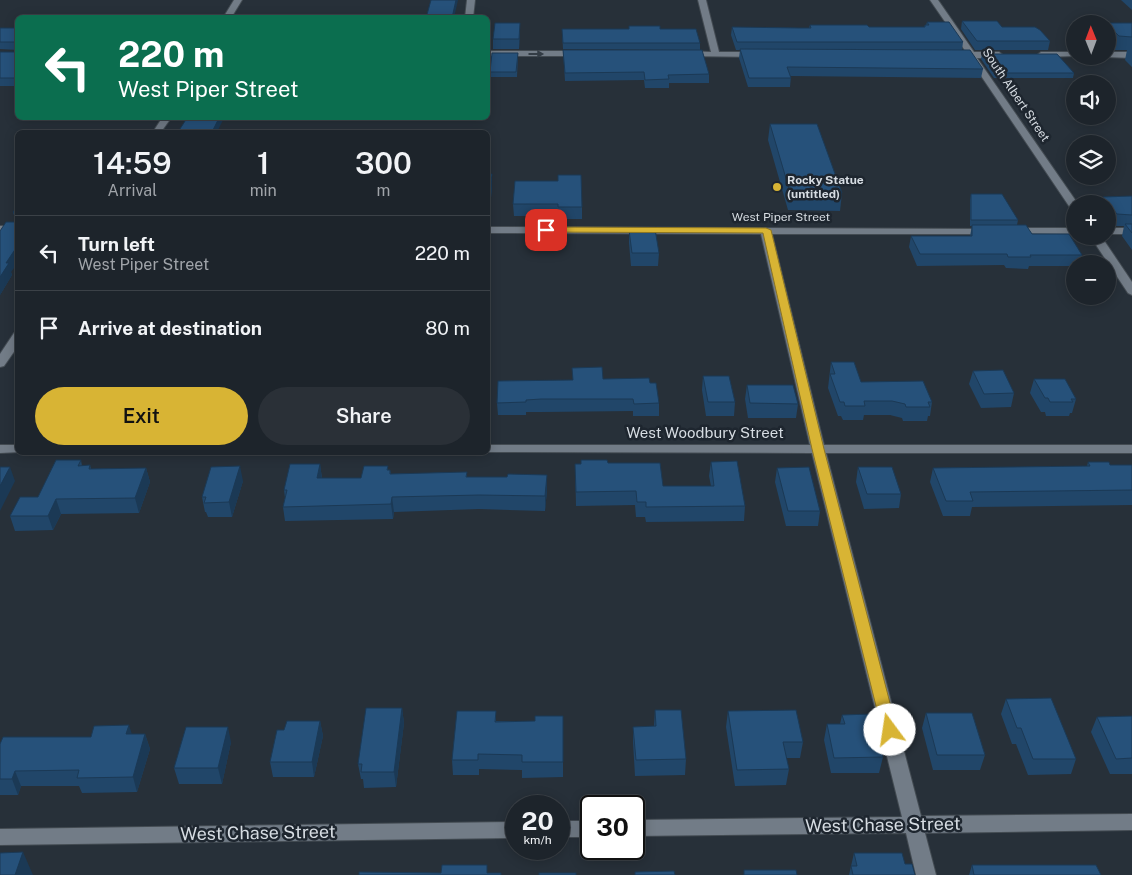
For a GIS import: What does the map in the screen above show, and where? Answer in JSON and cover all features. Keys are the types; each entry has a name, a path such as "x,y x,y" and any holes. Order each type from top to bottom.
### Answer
{"street":[{"path":"230,15 238,0"},
{"path":"469,15 471,0"},
{"path":"702,0 716,54"},
{"name":"South Albert Street","path":"934,0 1067,195"},
{"path":"490,54 587,54"},
{"path":"677,54 766,54"},
{"path":"943,55 1010,55"},
{"path":"1028,55 1066,55"},
{"path":"1116,55 1132,55"},
{"path":"0,229 15,229"},
{"name":"West Piper Street","path":"490,230 1066,231"},
{"path":"766,230 818,449 926,875"},
{"path":"1116,231 1132,230"},
{"path":"1101,245 1132,290"},
{"path":"0,363 15,340"},
{"path":"0,449 15,449"},
{"name":"West Woodbury Street","path":"490,449 1132,449"},
{"name":"West Chase Street","path":"645,828 1132,822"},
{"name":"West Chase Street","path":"0,837 505,830"}],"building":[{"path":"431,0 456,0 453,15 427,15"},
{"path":"962,21 997,21 1002,27 1035,27 1050,41 977,41"},
{"path":"927,22 949,22 963,42 737,42 732,27 811,28 810,25 867,25 869,27 925,27 925,25 929,25"},
{"path":"495,23 520,23 519,39 493,39"},
{"path":"1116,23 1132,23 1132,37 1119,36 1116,33"},
{"path":"629,26 660,26 660,29 696,29 700,43 563,43 562,29 629,29"},
{"path":"0,28 15,28 15,42 0,42"},
{"path":"740,49 970,50 983,69 787,67 791,78 749,78"},
{"path":"563,50 702,50 709,74 668,75 669,79 645,80 644,72 565,73"},
{"path":"0,52 15,52 15,78 0,78"},
{"path":"492,53 518,53 516,72 490,72"},
{"path":"982,54 1057,54 1074,73 995,73"},
{"path":"186,120 218,120 213,130 179,130"},
{"path":"770,124 817,124 842,193 790,192"},
{"path":"558,175 581,175 582,207 558,207 558,204 513,204 515,181 558,181"},
{"path":"971,194 1002,194 1018,220 971,220"},
{"path":"1132,196 1132,215 1117,214 1116,197"},
{"path":"6,222 15,222 15,250 0,277 0,231"},
{"path":"1125,224 1132,224 1132,233"},
{"path":"972,225 1026,225 1032,234 1066,234 1066,245 1076,245 1082,255 1008,257 1007,254 920,254 911,236 972,236"},
{"path":"655,229 659,253 632,253 629,230"},
{"path":"831,362 854,362 861,382 923,381 932,402 928,402 930,407 906,407 905,404 892,401 864,401 865,406 845,406 844,402 840,402 830,374 835,374"},
{"path":"602,367 603,379 649,378 650,383 656,383 659,403 634,404 633,399 541,399 526,400 526,402 497,403 498,381 573,380 572,368"},
{"path":"1003,370 1014,393 984,394 973,371"},
{"path":"703,376 729,376 735,402 708,402"},
{"path":"1034,379 1065,379 1076,399 1071,399 1073,402 1050,402 1048,398 1045,398"},
{"path":"747,385 793,385 798,404 750,403"},
{"path":"56,460 81,460 78,466 90,465 89,469 146,468 135,498 56,499 48,516 10,516 20,497 38,497"},
{"path":"581,460 607,460 608,463 660,463 663,486 714,486 711,462 737,461 745,506 646,507 646,502 637,502 636,491 576,492 575,464 581,464"},
{"path":"1088,462 1132,465 1132,490 970,492 973,501 946,501 933,468 1090,466"},
{"path":"290,464 320,464 317,478 361,478 364,466 388,466 387,470 390,470 390,474 467,472 466,477 507,477 508,474 547,475 545,496 392,497 391,504 283,507 287,490 284,490"},
{"path":"240,466 229,502 204,503 206,497 202,497 211,467"},
{"path":"0,467 10,467 0,486"},
{"path":"809,467 820,511 788,511 777,468"},
{"path":"858,467 892,467 901,494 867,494"},
{"path":"1051,698 1076,759 1033,759 1021,728 1017,728 1006,699"},
{"path":"366,708 402,708 394,772 361,772 362,764 358,764"},
{"path":"655,710 681,710 686,759 636,760 633,727 656,726"},
{"path":"796,710 803,742 783,742 789,769 737,770 728,711"},
{"path":"457,711 496,711 495,722 535,721 535,716 563,716 563,762 522,762 522,755 478,754 478,760 452,760"},
{"path":"926,713 972,713 985,755 937,755"},
{"path":"871,714 883,757 834,758 827,724 845,724 842,715"},
{"path":"1132,716 1132,758 1116,759 1097,717"},
{"path":"287,721 320,721 312,762 270,762 277,730 284,730"},
{"path":"129,725 126,734 145,734 133,777 77,778 79,770 15,771 12,779 0,779 0,744 3,737 91,737 94,726"},
{"path":"186,727 228,727 218,768 174,768"},
{"path":"23,852 15,875 0,875 0,853"},
{"path":"854,853 902,853 905,864 912,864 915,875 853,875 851,866 857,866"},
{"path":"442,865 487,865 487,873 501,873 501,875 359,875 359,872 441,873"},
{"path":"972,865 1096,865 1101,875 974,875"},
{"path":"744,870 796,870 797,875 744,875"},
{"path":"674,871 675,875 635,875 635,872"},
{"path":"539,873 576,873 576,875 539,875"}],"place":[{"name":"Rocky Statue (untitled)","path":"777,187"}],"route":[{"path":"546,230 766,230 818,449 890,730"}]}
